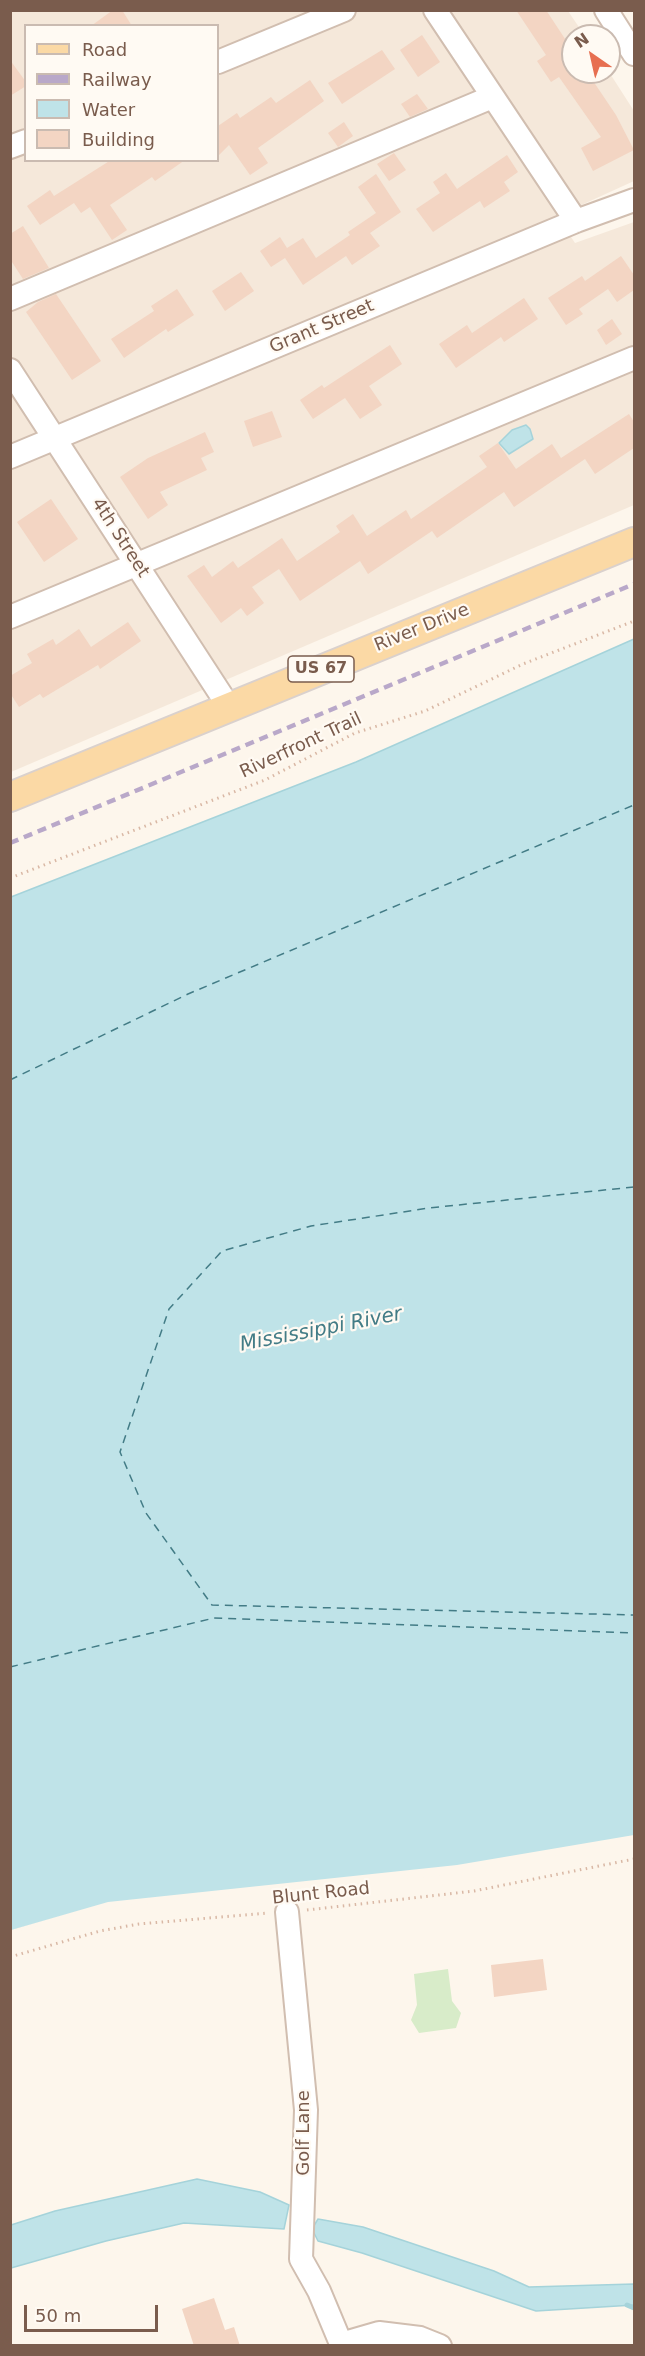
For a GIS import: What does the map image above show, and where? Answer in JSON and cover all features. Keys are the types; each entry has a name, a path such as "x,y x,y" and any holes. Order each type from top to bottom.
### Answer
{"main road":[{"name":"River Drive","path":"10,797 633,542"}],"street":[{"path":"219,62 344,10"},
{"path":"435,10 576,221"},
{"path":"606,10 634,54"},
{"path":"10,299 492,97"},
{"name":"Grant Street","path":"10,457 576,221 634,200"},
{"path":"10,617 634,358"},
{"name":"4th Street","path":"10,370 229,707"},
{"name":"Golf Lane","path":"287,1912 306,2110 301,2259 319,2291 341,2345"},
{"path":"341,2345 379,2333 420,2338 440,2346"}],"path":[{"name":"Riverfront Trail","path":"10,878 265,780 355,733 425,711 523,664 634,621"},
{"name":"Blunt Road","path":"10,1957 100,1931 140,1924 287,1912 474,1891 634,1859"}],"shaded area":[{"path":"11,11 421,11 575,243 634,222 634,505 11,772"},
{"path":"445,11 568,11 577,24 561,24 561,84 617,84 634,111 634,181 577,207"}],"green space":[{"path":"448,1969 452,2001 461,2013 456,2028 419,2033 411,2020 417,2005 414,1974"}],"water":[{"path":"526,425 533,439 509,454 499,443 512,430"},
{"name":"Mississippi River","path":"634,639 634,1838 448,1873 107,1904 11,1931 11,897 356,762"},
{"path":"197,2179 260,2192 289,2205 284,2229 184,2223 106,2241 11,2268 11,2225 55,2211"},
{"path":"318,2219 363,2227 494,2271 529,2287 634,2284 634,2305 536,2311 362,2253 318,2241 312,2229"}],"pier":[{"path":"634,1835 634,1841 448,1875 107,1907 10,1934 11,1930 108,1902 457,1865"}],"building":[{"path":"113,10 122,10 131,24 94,24"},
{"path":"516,10 546,10 561,33 561,80 559,77 551,82 537,61 546,55"},
{"path":"422,35 440,62 418,77 400,50"},
{"path":"382,50 395,69 342,104 328,83"},
{"path":"10,60 24,79 24,87 10,96"},
{"path":"310,80 324,101 258,148 268,163 250,175 229,145 219,155 219,125 237,113 240,118 271,97 276,103"},
{"path":"564,84 595,84 616,115 634,150 593,171 581,148 601,137"},
{"path":"417,94 428,109 410,117 401,104"},
{"path":"344,122 353,136 338,147 328,133"},
{"path":"394,153 406,170 389,181 377,164"},
{"path":"507,155 518,172 504,182 510,191 484,208 480,201 433,232 416,209 440,193 433,182 446,173 457,189"},
{"path":"108,162 182,162 155,181 152,177 110,205 127,230 112,240 90,207 81,213 74,203 40,225 27,206 50,190 54,196"},
{"path":"376,174 401,212 370,233 380,246 352,265 346,256 303,285 285,258 271,267 260,251 280,237 287,248 303,238 316,258 350,235 348,232 376,213 358,187"},
{"path":"23,226 49,268 23,279 10,259 10,234"},
{"path":"621,256 634,275 634,290 617,302 608,289 579,309 583,314 566,325 548,298 582,276 585,281"},
{"path":"241,272 254,291 225,311 212,291"},
{"path":"177,289 194,315 168,332 166,329 124,358 111,339 154,311 151,306"},
{"path":"56,294 101,361 72,380 26,312 38,302"},
{"path":"524,298 538,319 504,342 501,337 456,368 439,344 467,325 472,333"},
{"path":"612,319 622,334 606,345 597,330"},
{"path":"390,345 402,364 369,386 382,405 360,419 345,398 313,419 300,400 322,385 324,388"},
{"path":"272,411 282,437 253,447 244,421"},
{"path":"629,414 634,422 634,448 595,474 585,459 514,507 504,492 437,538 432,531 368,574 360,561 300,601 279,569 252,587 264,603 247,616 241,608 221,623 187,576 204,565 212,577 233,561 238,568 282,538 297,561 340,532 336,526 353,514 367,536 406,510 411,519 487,467 479,456 498,443 516,469 552,444 561,458"},
{"path":"205,432 214,452 201,458 207,470 160,492 168,505 148,519 120,477 148,458"},
{"path":"51,499 78,539 44,562 17,522"},
{"path":"128,622 141,641 100,669 98,665 43,698 40,694 19,707 10,693 10,676 32,663 27,654 53,639 56,645 79,629 91,647"},
{"path":"543,1959 547,1990 494,1997 491,1965"},
{"path":"214,2298 225,2330 234,2327 240,2346 194,2346 182,2309"}],"waterway":[{"path":"627,2305 634,2308"}],"ferry route":[{"path":"10,1080 188,994 634,805"},
{"path":"634,1187 429,1208 311,1226 222,1251 169,1309 120,1452 146,1513 212,1605 634,1615"},
{"path":"10,1667 214,1618 634,1633"}],"railway":[{"path":"10,843 634,584"}]}
